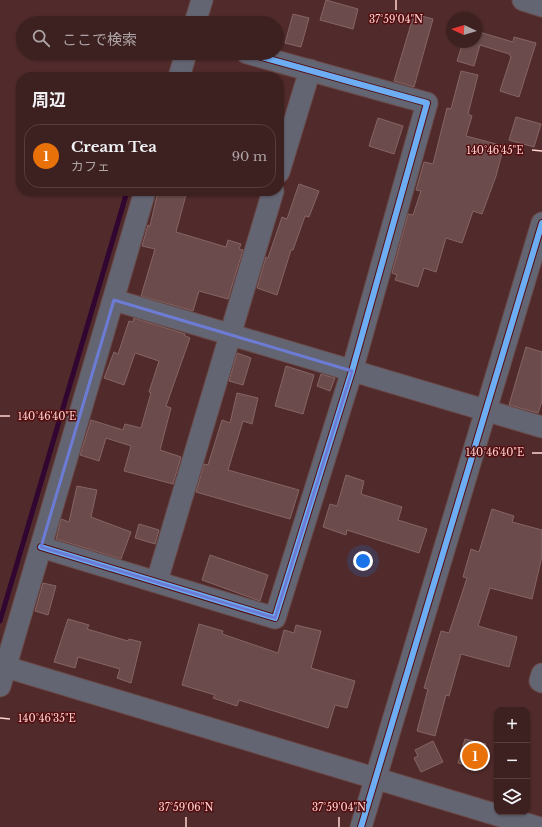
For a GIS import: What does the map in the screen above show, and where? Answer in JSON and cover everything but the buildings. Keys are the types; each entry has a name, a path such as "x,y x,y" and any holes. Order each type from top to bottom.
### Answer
{"street":[{"path":"197,16 202,0"},
{"path":"522,0 542,6"},
{"path":"180,72 184,60"},
{"path":"41,547 275,618 352,371 427,103 273,60"},
{"path":"284,156 310,70"},
{"path":"145,196 3,676 376,778 537,827"},
{"path":"157,581 271,196"},
{"path":"361,827 542,222"},
{"path":"114,300 542,427"},
{"path":"542,674 540,681 542,682"}],"highlighted area":[{"path":"114,300 352,371 275,618 41,547"}],"waterway":[{"path":"0,621 126,196"}],"cycle path":[{"path":"41,547 275,618 352,371 427,103 272,60"},
{"path":"361,827 542,223"}],"place":[{"name":"Cream Tea","path":"475,756"}]}
